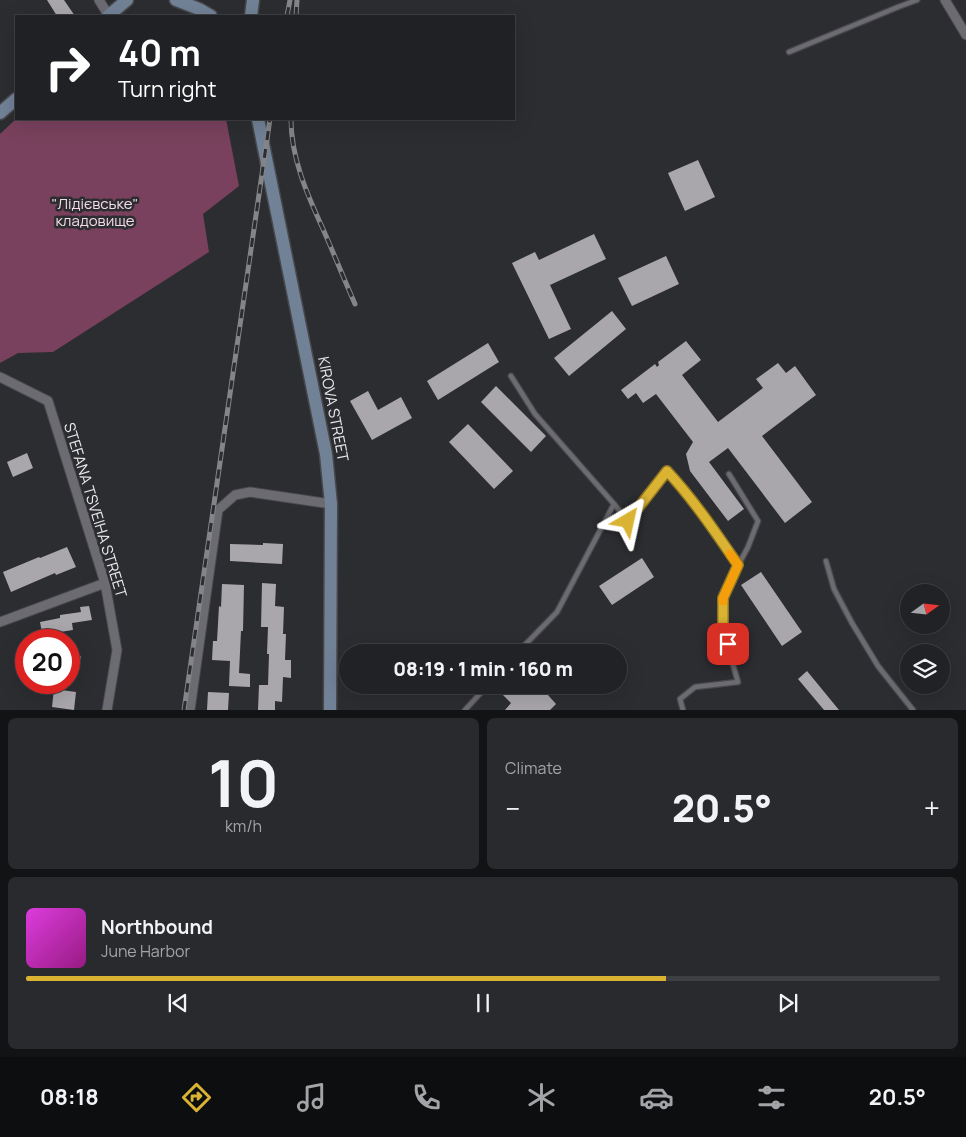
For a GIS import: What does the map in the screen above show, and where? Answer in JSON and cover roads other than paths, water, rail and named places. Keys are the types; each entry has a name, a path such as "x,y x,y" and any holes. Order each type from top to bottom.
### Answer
{"main road":[{"path":"110,15 127,0"},
{"path":"176,0 209,15"},
{"path":"251,15 253,0"},
{"path":"0,113 15,100"},
{"name":"KIROVA STREET","path":"258,120 326,454 332,504 330,710"}],"street":[{"path":"99,0 108,15"},
{"path":"945,0 966,34"},
{"name":"STEFANA TSVEIHA STREET","path":"0,376 48,402 105,583 117,650 107,710"},
{"path":"190,710 218,510 235,495 250,492 332,504"},
{"path":"0,622 105,583"}],"lane":[{"path":"790,52 916,0"},
{"path":"511,376 535,414 628,521 667,471 710,523 738,565"},
{"path":"683,710 680,699 695,686 738,682 723,630 723,598 748,547 758,521 729,474"},
{"path":"526,644 557,612 614,504"},
{"path":"826,562 834,589 852,623 878,666 913,710"},
{"path":"465,710 480,694"}],"railway":[{"path":"287,15 290,0"},
{"path":"296,15 297,0"},
{"path":"184,710 270,120"},
{"path":"291,120 294,148 301,176 355,304"}],"park label":[{"name":"\"Лідієвське\" кладовище","path":"95,212"}]}
